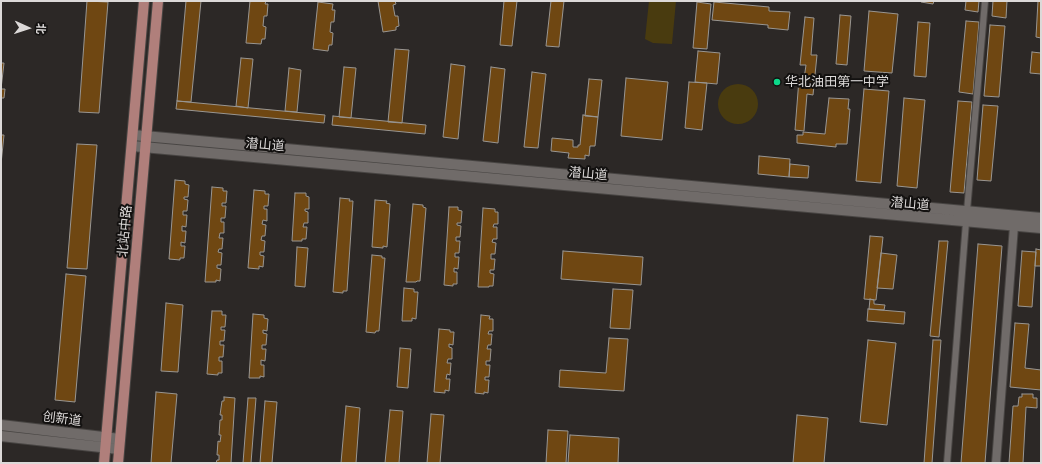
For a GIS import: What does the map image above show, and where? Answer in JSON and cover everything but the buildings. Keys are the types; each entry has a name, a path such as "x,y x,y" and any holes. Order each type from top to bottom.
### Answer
{"main road":[{"name":"北站中路","path":"104,463 144,1"},
{"name":"北站中路","path":"118,463 158,1"},
{"name":"潜山道","path":"133,136 1041,218"},
{"name":"潜山道","path":"132,146 1041,228"},
{"name":"创新道","path":"1,425 106,443 119,449"},
{"name":"创新道","path":"1,436 106,443 120,439"}],"street":[{"path":"967,211 985,1"},
{"path":"947,463 966,222"},
{"path":"996,463 1014,226"}],"shaded area":[{"path":"649,1 676,1 672,44 653,43 645,39"},
{"path":"738,84 752,90 758,104 752,118 738,124 724,118 718,104 724,90"}],"place":[{"name":"华北油田第一中学","path":"777,82"}]}
